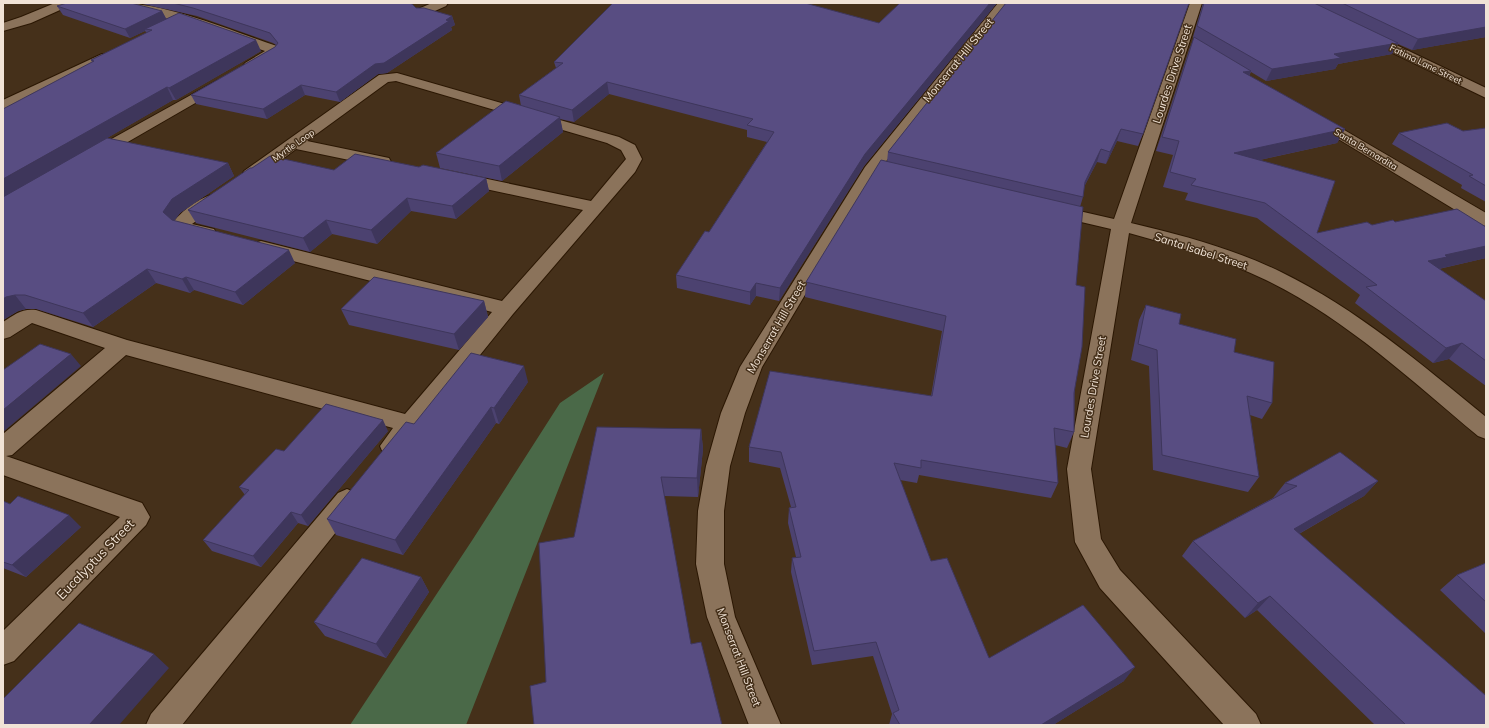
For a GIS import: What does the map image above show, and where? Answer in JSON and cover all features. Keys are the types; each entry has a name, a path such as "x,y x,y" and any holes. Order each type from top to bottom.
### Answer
{"street":[{"path":"3,27 26,20 65,3"},
{"path":"78,164 273,52 272,49 183,19 124,3"},
{"path":"422,12 442,3"},
{"name":"Monserrat Hill Street","path":"765,725 747,684 721,617 710,564 711,511 718,466 733,413 751,367 881,169 1004,3"},
{"name":"Lourdes Drive Street","path":"1196,3 1190,44 1122,226 1079,469 1085,529 1088,542 1110,579 1245,725"},
{"path":"161,29 183,19"},
{"name":"Fatima Lane Street","path":"1358,31 1486,94"},
{"path":"6,102 111,53"},
{"name":"Myrtle Loop","path":"224,237 186,228 181,224 187,218 296,144 384,78 397,77 626,145 633,151 634,159 629,168 595,207"},
{"name":"Santa Bernardita","path":"1304,113 1486,221"},
{"path":"296,144 395,165"},
{"path":"379,461 506,309 595,207 442,174"},
{"name":"Santa Isabel Street","path":"1036,206 1122,226 1209,251 1274,276 1328,307 1377,341 1486,430"},
{"path":"247,243 506,309"},
{"path":"3,332 28,316 36,317 122,346 410,424"},
{"path":"3,448 122,346"},
{"name":"Eucalyptus Street","path":"3,465 133,511 137,517 8,639"},
{"path":"162,725 359,485"}],"green space":[{"path":"604,373 466,725 350,725 473,539 560,403"}],"building":[{"path":"67,3 131,3 162,11 125,29 57,6"},
{"path":"173,3 409,3 416,8 424,8 452,16 446,20 449,21 384,63 375,64 336,92 301,85 263,109 191,95 275,47 278,43 270,33"},
{"path":"613,3 805,3 879,23 900,3 990,3 865,154 780,288 756,283 750,292 676,275 705,231 709,232 774,132 747,125 753,119 607,82 572,110 519,95 563,63 554,62"},
{"path":"1006,3 1189,3 1143,134 1121,129 1110,152 1101,149 1085,182 1083,197 888,152"},
{"path":"1204,3 1314,3 1398,43 1334,54 1341,58 1272,69 1197,26"},
{"path":"1342,3 1486,3 1486,27 1418,39"},
{"path":"179,13 256,40 169,88 167,87 3,179 3,109 94,61 91,60 152,30 145,29"},
{"path":"1194,37 1251,71 1243,72 1345,129 1234,153 1335,181 1317,233 1367,222 1372,225 1393,220 1395,222 1457,209 1486,227 1486,246 1445,255 1447,257 1428,261 1486,301 1486,361 1462,343 1446,348 1366,287 1377,285 1265,203 1191,185 1196,179 1170,172 1179,141 1162,137"},
{"path":"506,101 560,117 499,166 436,153"},
{"path":"1447,123 1463,131 1486,128 1486,186 1469,176 1473,175 1399,133"},
{"path":"107,138 228,163 172,199 163,212 172,220 289,250 235,292 186,277 182,279 147,269 83,313 25,295 15,295 3,299 3,197"},
{"path":"355,154 419,167 423,165 486,178 452,206 407,198 371,230 326,220 303,238 188,210 270,156 334,170"},
{"path":"881,160 1083,207 1076,285 1085,287 1082,347 1074,393 1074,432 1054,428 1058,483 921,460 921,468 894,463 931,561 947,558 989,658 1083,605 1135,667 1041,725 900,725 893,713 899,710 876,642 814,651 792,558 801,557 789,508 796,507 781,452 749,447 770,371 932,396 946,316 806,282"},
{"path":"374,277 484,301 454,334 341,309"},
{"path":"1146,305 1181,314 1179,324 1236,339 1234,352 1274,362 1272,403 1247,396 1259,477 1162,455 1157,350 1138,344"},
{"path":"40,344 71,354 3,410 3,370"},
{"path":"471,353 524,366 494,408 491,407 395,540 327,519 406,422 414,424"},
{"path":"326,404 383,420 301,515 291,512 253,556 203,540 249,490 239,487 276,449 284,451"},
{"path":"597,427 701,429 697,478 661,477 691,644 701,642 722,725 534,725 530,686 546,682 539,543 574,537"},
{"path":"1340,452 1378,481 1294,529 1485,695 1486,694 1486,725 1406,725 1270,596 1258,603 1193,541 1297,486 1285,483"},
{"path":"18,496 69,515 12,565 3,562 3,501 10,504"},
{"path":"362,558 421,577 376,644 314,622"},
{"path":"1486,563 1486,602 1457,575"},
{"path":"79,623 154,654 89,725 3,725 3,699"}]}
